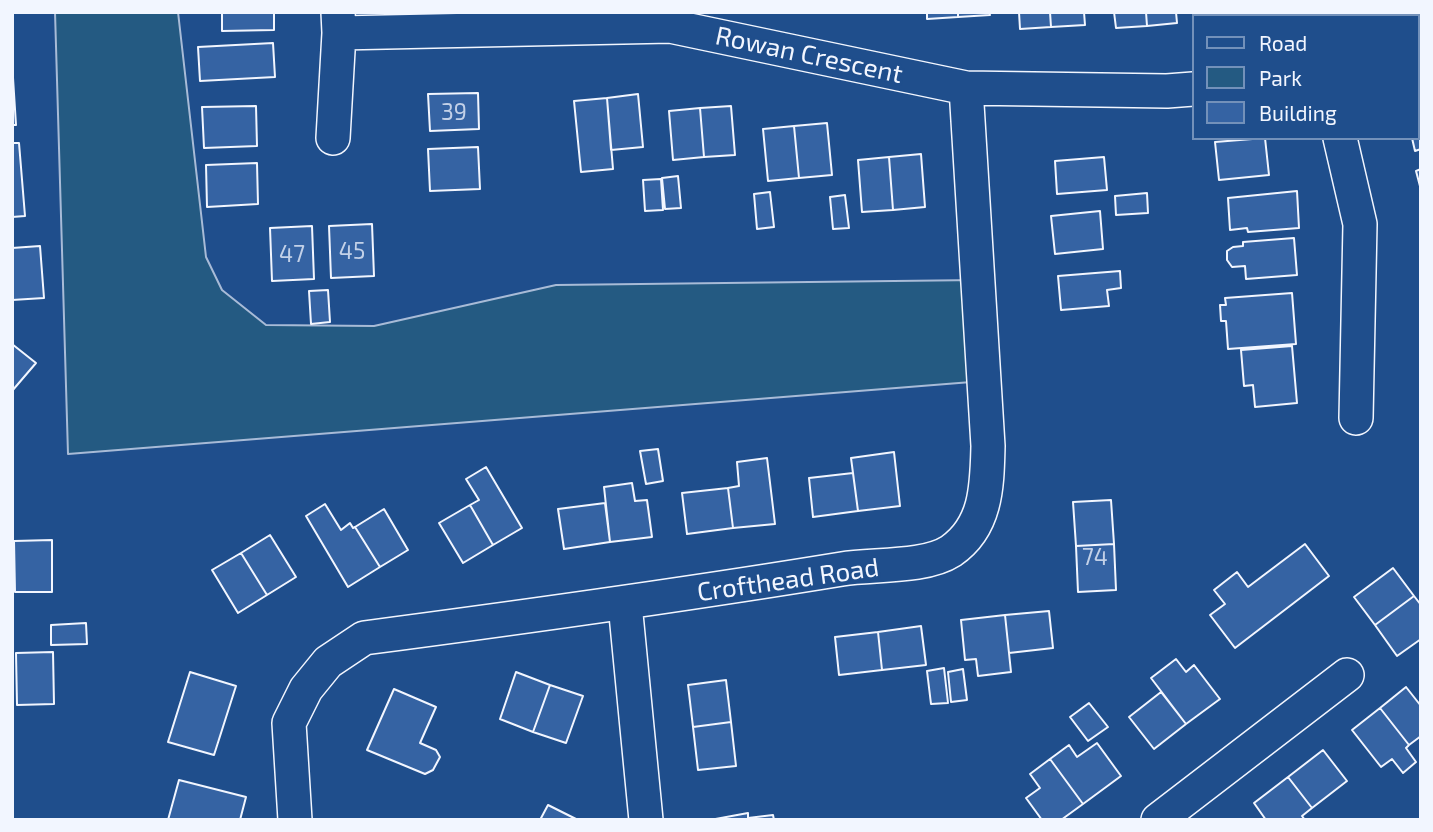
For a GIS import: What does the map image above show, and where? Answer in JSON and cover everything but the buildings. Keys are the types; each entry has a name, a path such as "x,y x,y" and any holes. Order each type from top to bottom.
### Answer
{"street":[{"name":"Rowan Crescent","path":"333,138 339,22 670,26 966,88 1192,89"},
{"name":"Crofthead Road","path":"295,820 289,723 306,689 328,662 364,638 625,604 862,566 918,563 951,551 976,524 987,491 988,446 966,88"},
{"path":"1340,140 1360,224 1356,418"},
{"path":"625,604 646,820"},
{"path":"1158,820 1348,675"}],"green space":[{"path":"55,12 178,12 206,257 222,290 266,325 374,326 556,285 978,280 984,381 68,454"}]}
